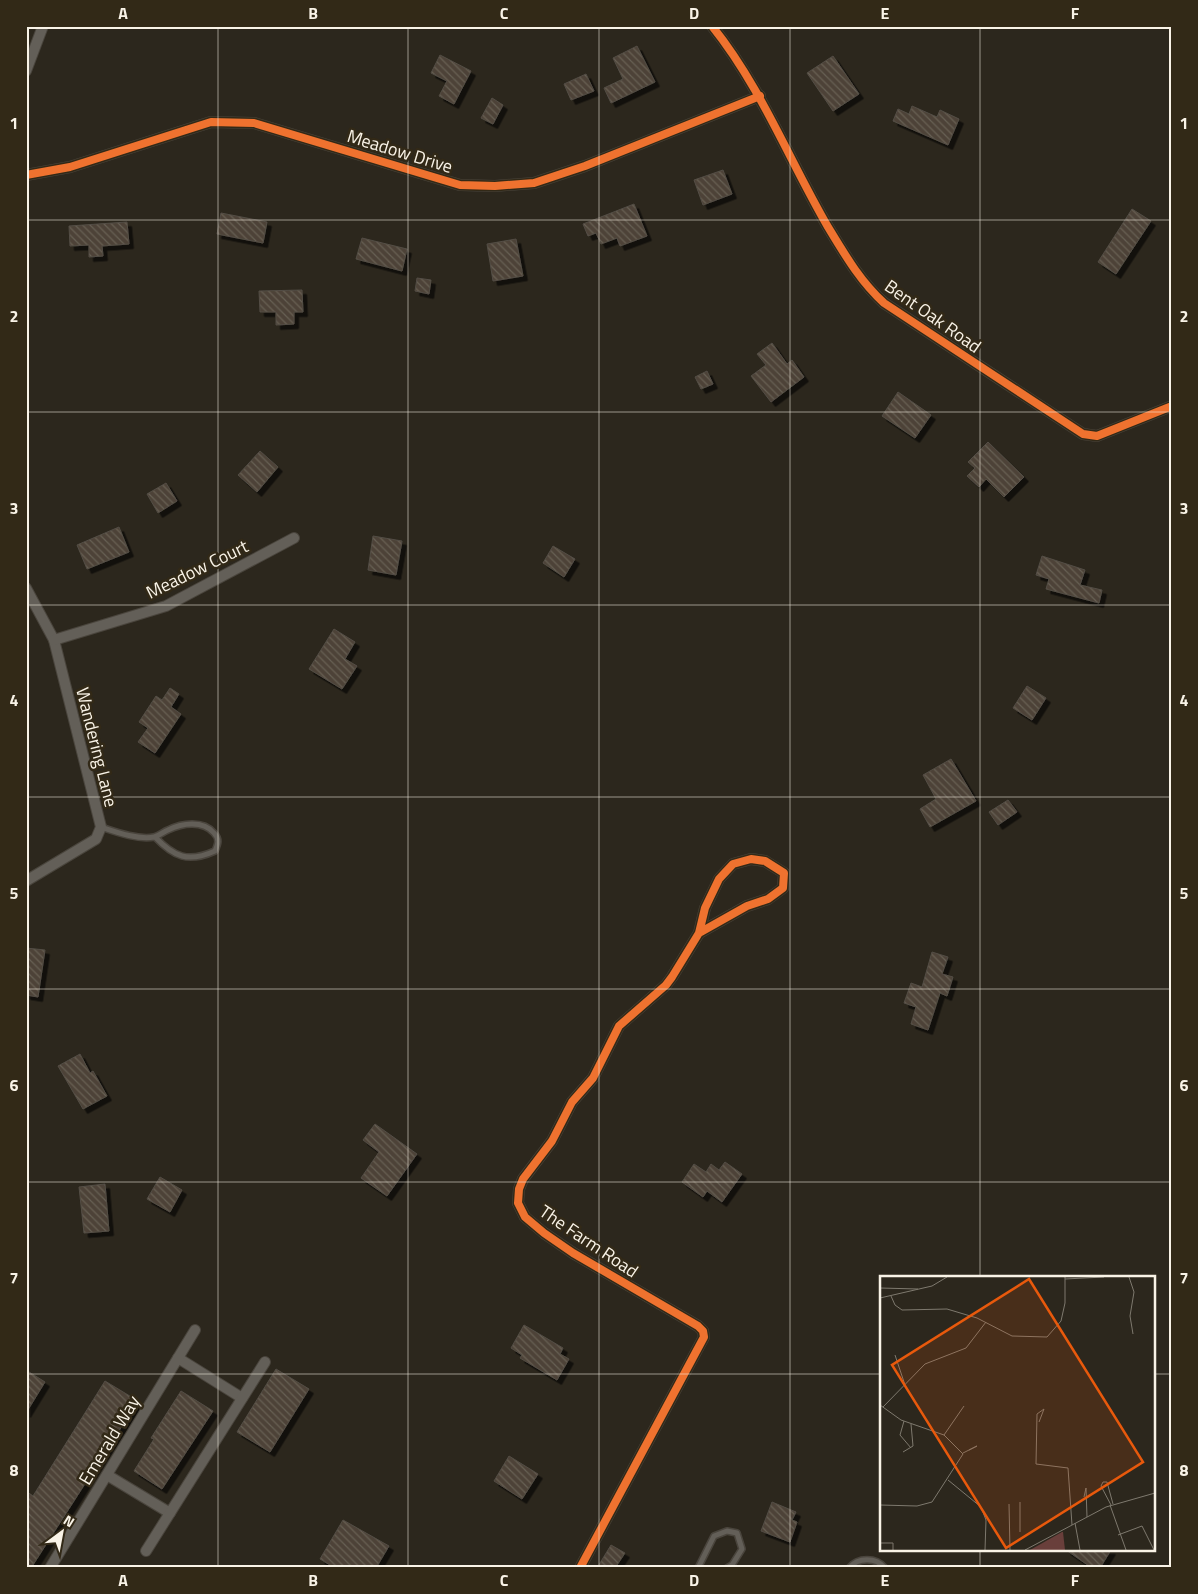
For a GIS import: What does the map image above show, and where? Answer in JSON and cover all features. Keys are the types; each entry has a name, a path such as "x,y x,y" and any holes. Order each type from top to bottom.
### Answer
{"street":[{"path":"26,71 44,26"},
{"name":"Bent Oak Road","path":"712,26 760,96 817,207 847,258 867,287 884,303 1083,434 1098,436 1172,406"},
{"name":"Meadow Drive","path":"26,175 70,167 211,122 220,122 263,125 460,185 496,186 534,183 585,166 760,96"},
{"name":"Meadow Court","path":"54,640 166,606 294,538"},
{"name":"Wandering Lane","path":"26,588 54,640 101,827 96,839 26,881"},
{"name":"The Farm Road","path":"580,1568 704,1338 703,1331 698,1326 573,1253 544,1233 525,1217 518,1203 519,1189 523,1179 552,1141 572,1102 593,1078 619,1026 666,985 699,933 705,908 719,879 733,864 751,859 765,861 784,872 783,888 768,899 747,906 699,933"},
{"name":"Emerald Way","path":"50,1568 195,1330"},
{"path":"178,1358 242,1398"},
{"path":"146,1550 265,1362"},
{"path":"107,1475 170,1513"}],"lane":[{"path":"101,827 118,832 155,837 182,824 198,824 211,830 217,836 218,844 214,850 194,858 180,856 166,849 155,837"},
{"path":"698,1568 714,1536 727,1531 737,1533 742,1549 732,1565 727,1568"},
{"path":"850,1568 853,1563 867,1559 883,1565 885,1568"}],"building":[{"path":"637,46 655,82 611,103 604,88 623,79 613,58"},
{"path":"440,55 471,71 454,104 439,96 447,81 431,73"},
{"path":"833,56 859,94 833,111 807,73"},
{"path":"586,74 594,91 571,100 564,84"},
{"path":"492,98 503,105 493,124 481,118"},
{"path":"912,106 937,117 940,110 959,119 948,145 893,121 898,109 909,114"},
{"path":"723,170 732,194 703,205 694,180"},
{"path":"634,204 647,236 620,246 617,238 601,244 596,233 588,236 583,224"},
{"path":"1132,209 1151,221 1116,274 1098,262"},
{"path":"221,213 267,222 263,243 217,234"},
{"path":"127,222 129,244 102,246 103,256 89,257 89,245 70,246 69,226"},
{"path":"362,238 407,249 402,271 356,259"},
{"path":"516,239 523,276 493,281 487,244"},
{"path":"417,278 431,280 429,294 415,291"},
{"path":"302,290 303,312 294,312 294,324 276,325 276,312 260,312 259,291"},
{"path":"772,343 787,364 792,360 804,377 771,402 751,376 766,365 757,354"},
{"path":"707,371 713,384 701,389 695,377"},
{"path":"898,392 931,415 915,438 882,416"},
{"path":"988,442 1024,477 1004,497 986,479 979,487 967,476 975,468 968,462"},
{"path":"260,451 278,467 257,492 238,475"},
{"path":"166,483 177,501 158,513 147,494"},
{"path":"119,527 129,552 87,569 77,545"},
{"path":"373,536 402,541 396,575 368,570"},
{"path":"553,546 575,559 564,577 543,563"},
{"path":"1042,556 1085,570 1080,585 1102,590 1099,603 1046,589 1049,579 1036,575"},
{"path":"334,629 355,642 345,659 357,666 342,689 309,669"},
{"path":"1027,686 1046,698 1032,720 1013,708"},
{"path":"170,688 179,694 171,707 181,714 155,753 138,742 148,728 139,722 156,696 162,700"},
{"path":"951,759 976,801 930,827 920,809 936,799 923,775"},
{"path":"1008,800 1017,812 998,825 989,812"},
{"path":"26,948 45,950 38,997 26,995"},
{"path":"932,952 948,957 942,974 953,977 947,996 940,993 928,1030 911,1024 916,1007 904,1003 911,983 922,987"},
{"path":"80,1054 90,1073 93,1071 107,1096 83,1109 58,1066"},
{"path":"375,1124 417,1154 387,1196 361,1178 379,1152 363,1140"},
{"path":"725,1162 742,1174 722,1202 707,1191 703,1197 682,1182 694,1164 706,1172 711,1164 719,1170"},
{"path":"160,1177 182,1190 170,1212 147,1199"},
{"path":"105,1184 109,1231 84,1233 79,1187"},
{"path":"524,1325 563,1348 560,1354 569,1359 557,1380 520,1358 522,1355 511,1348"},
{"path":"276,1369 309,1389 270,1452 237,1432"},
{"path":"26,1370 45,1382 26,1413"},
{"path":"105,1381 138,1401 31,1568 26,1568 26,1491 33,1496"},
{"path":"181,1391 213,1411 162,1489 134,1471 154,1439 151,1438"},
{"path":"509,1456 538,1474 522,1499 494,1481"},
{"path":"772,1502 796,1512 792,1520 797,1522 790,1542 761,1531"},
{"path":"343,1520 389,1546 376,1568 335,1568 320,1559"},
{"path":"611,1545 625,1553 615,1568 597,1568"},
{"path":"1069,1552 1110,1552 1100,1568 1092,1568"}],"cycle path":[{"path":"712,26 729,49 760,99 814,202 841,248 860,277 884,303 1083,434 1097,436 1172,406"},
{"path":"26,175 70,167 211,122 254,123 460,185 495,186 534,183 585,166 760,96"},
{"path":"580,1568 704,1337 703,1331 698,1326 573,1253 544,1233 525,1217 518,1203 519,1189 523,1179 552,1141 572,1102 593,1078 619,1026 666,985 672,977 699,933 705,908 719,879 733,864 751,859 765,861 784,873 783,888 768,899 747,906 699,933"}]}
